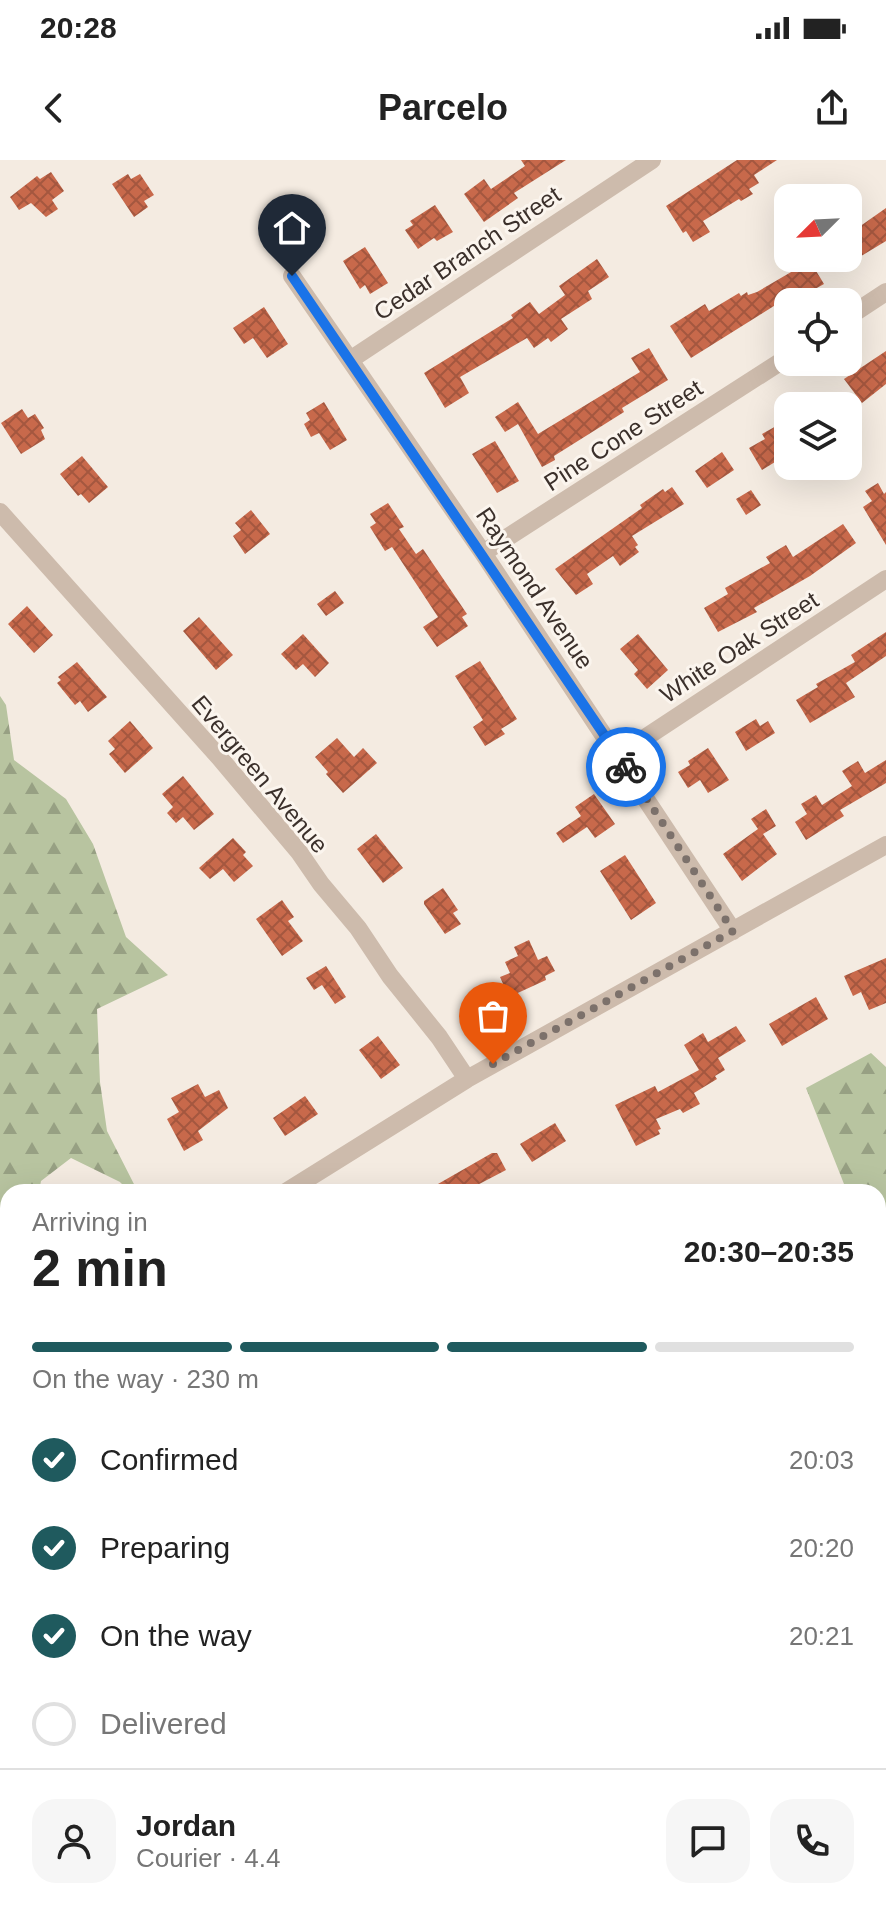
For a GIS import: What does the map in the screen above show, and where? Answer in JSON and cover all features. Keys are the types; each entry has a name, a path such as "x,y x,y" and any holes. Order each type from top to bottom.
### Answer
{"street":[{"name":"Cedar Branch Street","path":"350,360 652,160"},
{"name":"Raymond Avenue","path":"292,276 483,553 733,931"},
{"path":"862,308 886,292"},
{"name":"Pine Cone Street","path":"483,553 774,366"},
{"name":"Evergreen Avenue","path":"0,512 219,757 299,852 439,1037 467,1079"},
{"name":"White Oak Street","path":"619,755 886,579"},
{"path":"299,1184 467,1079 886,845"}],"green space":[{"path":"0,696 6,705 14,760 66,799 93,844 126,937 168,975 97,1009 100,1082 107,1131 134,1184 122,1184 71,1158 40,1184 0,1184"},
{"path":"871,1053 886,1067 886,1184 844,1184 806,1088"}],"building":[{"path":"521,160 566,160 514,193 518,198 484,222 464,194 484,179 491,189 525,166"},
{"path":"737,160 777,160 754,175 759,183 749,189 753,194 703,221 710,232 693,242 686,231 683,233 666,206"},
{"path":"51,172 64,191 52,200 58,209 46,217 31,203 19,210 10,197 37,176 40,179"},
{"path":"128,174 131,179 140,174 154,195 144,201 148,207 134,217 112,184"},
{"path":"435,205 453,232 437,241 434,238 418,249 405,230 413,225 410,221"},
{"path":"886,208 886,241 862,256 862,225"},
{"path":"365,247 388,283 370,294 365,285 360,289 343,261"},
{"path":"597,259 609,277 588,291 592,299 561,319 568,329 551,342 548,338 534,348 527,338 460,377 469,393 445,408 424,373 513,318 511,315 530,302 539,314 565,295 559,286"},
{"path":"791,272 817,272 824,284 817,288 774,288 774,306 691,358 670,326 705,304 709,311 739,293 741,296 747,292 748,295"},
{"path":"264,307 288,344 267,358 253,338 244,344 233,328"},
{"path":"649,348 668,380 622,408 624,412 554,456 555,460 542,467 518,424 505,432 495,417 518,402 538,434 640,372 631,358"},
{"path":"886,351 886,384 862,403 862,392 854,392 844,379 862,376 862,367"},
{"path":"324,402 347,440 330,450 319,433 311,437 304,424 310,420 306,413"},
{"path":"22,409 28,418 35,414 44,428 41,430 45,439 21,454 1,423"},
{"path":"774,427 774,463 762,470 749,448 765,439 762,434"},
{"path":"495,441 519,481 497,493 472,454"},
{"path":"722,452 734,470 707,488 695,471"},
{"path":"82,456 108,487 89,503 81,494 78,496 60,474"},
{"path":"878,483 884,494 886,492 886,545 863,507 872,501 865,491"},
{"path":"672,487 684,504 632,536 639,552 620,566 613,556 587,574 593,584 576,595 555,569 642,508 640,505 663,489 665,492"},
{"path":"751,490 761,505 746,515 736,499"},
{"path":"388,503 404,527 399,529 416,554 423,549 467,614 462,617 468,626 437,647 423,627 438,617 392,547 385,551 370,527 376,523 370,514"},
{"path":"251,510 270,534 245,554 233,536 241,530 235,523"},
{"path":"843,524 856,543 810,576 754,608 757,612 718,632 704,608 728,594 725,588 770,563 766,557 786,545 793,557"},
{"path":"335,591 344,603 326,616 317,604"},
{"path":"27,606 53,635 34,653 8,624"},
{"path":"199,617 233,655 216,670 183,631"},
{"path":"886,632 886,656 846,683 855,697 810,723 796,700 818,687 816,684 855,662 851,655"},
{"path":"303,634 329,663 315,677 303,664 296,670 281,654"},
{"path":"638,634 668,670 647,689 634,674 638,670 620,649"},
{"path":"480,661 517,719 501,729 505,734 485,746 473,727 483,720 455,676"},
{"path":"77,662 107,697 88,712 80,701 75,705 57,683 61,680 58,677"},
{"path":"756,719 760,726 768,721 775,733 746,751 735,732"},
{"path":"130,721 153,748 125,773 109,754 115,749 108,741"},
{"path":"337,738 354,757 363,748 377,763 343,793 315,757"},
{"path":"708,748 729,780 708,793 700,780 688,788 678,772"},
{"path":"886,760 886,783 840,810 844,816 806,840 795,822 807,814 801,804 816,795 822,805 852,786 842,771 858,761 865,773"},
{"path":"183,776 214,814 194,830 183,817 176,823 167,813 173,807 162,794"},
{"path":"594,794 615,824 595,838 587,827 563,843 556,833 581,816 575,807"},
{"path":"766,809 776,826 763,834 777,854 742,881 723,854 758,829 751,819"},
{"path":"376,834 403,868 383,883 357,849"},
{"path":"233,838 246,852 243,855 253,866 234,882 223,869 210,879 199,868"},
{"path":"625,855 656,903 631,920 600,871"},
{"path":"443,888 458,910 453,913 461,924 445,934 424,904"},
{"path":"282,900 294,917 288,921 303,941 282,956 256,919"},
{"path":"529,940 538,960 547,956 555,971 545,976 546,980 509,997 500,977 510,973 505,962 518,956 514,947"},
{"path":"886,958 886,1003 869,1010 861,992 853,996 844,976"},
{"path":"326,966 346,997 335,1004 322,985 314,990 306,978"},
{"path":"816,997 828,1019 782,1046 769,1024"},
{"path":"736,1026 746,1041 718,1058 725,1070 715,1076 717,1079 694,1093 700,1104 683,1113 680,1109 656,1119 660,1134 636,1146 615,1105 655,1086 658,1092 699,1070 684,1045 703,1033 708,1042"},
{"path":"378,1036 400,1065 381,1079 359,1050"},
{"path":"198,1084 205,1097 219,1090 228,1108 198,1131 203,1140 184,1151 167,1119 179,1112 171,1098"},
{"path":"305,1096 318,1114 285,1136 273,1118"},
{"path":"555,1123 566,1141 532,1162 520,1144"},
{"path":"492,1153 497,1153 506,1170 479,1184 438,1184"}],"way so far":[{"path":"493,1064 733,931 626,767"}],"route":[{"path":"292,276 626,767"}]}
